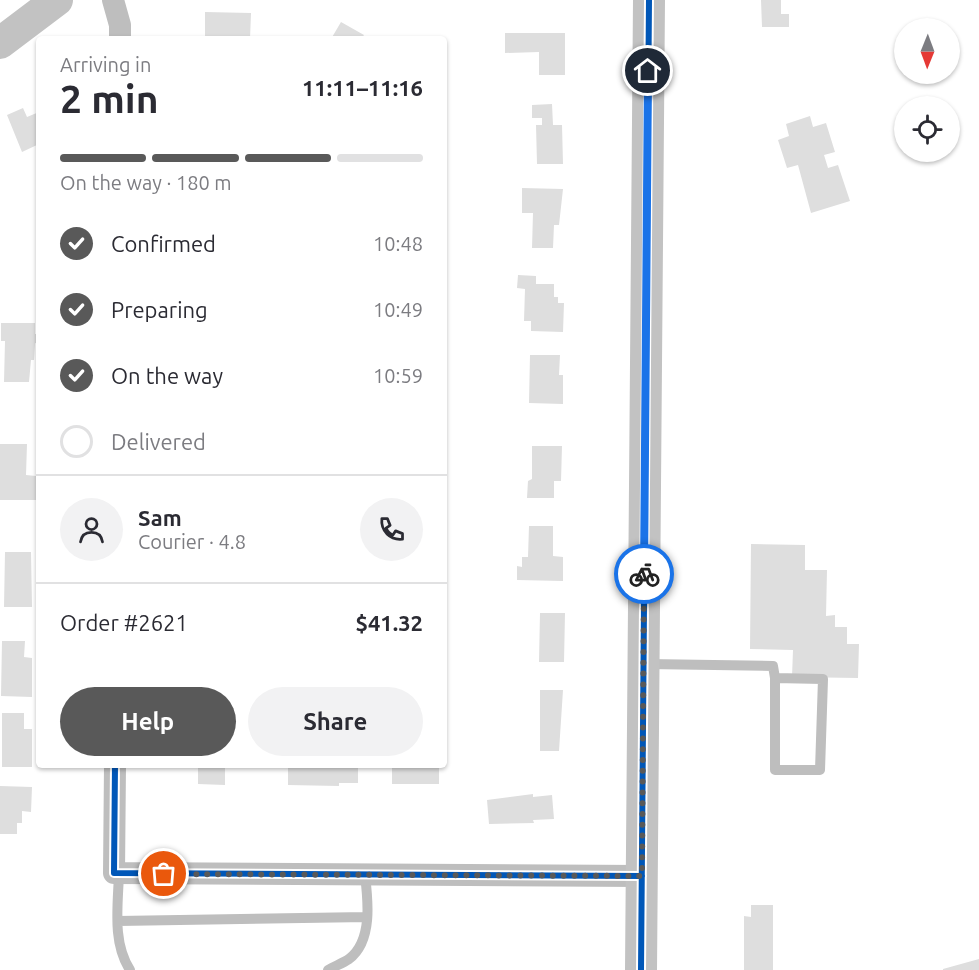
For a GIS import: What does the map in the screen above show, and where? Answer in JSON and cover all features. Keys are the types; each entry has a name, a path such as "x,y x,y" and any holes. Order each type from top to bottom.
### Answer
{"street":[{"path":"0,43 57,0"},
{"path":"113,0 120,25 120,36"},
{"path":"641,970 649,0"},
{"path":"115,768 116,873 642,876"}],"lane":[{"path":"643,664 773,666 775,770 820,770 823,679 775,678"},
{"path":"116,873 122,957 130,970"},
{"path":"328,970 351,958 361,940 368,917 365,874"},
{"path":"118,921 368,917"}],"building":[{"path":"761,0 781,0 781,14 789,14 789,27 762,27"},
{"path":"205,12 251,13 250,36 205,36"},
{"path":"341,22 364,35 363,36 333,36"},
{"path":"505,33 565,33 565,75 539,75 539,52 505,53"},
{"path":"552,104 553,125 562,125 563,164 537,164 536,125 542,125 542,118 532,118 532,105"},
{"path":"23,108 27,117 36,113 36,145 22,152 7,115"},
{"path":"810,116 813,127 826,123 835,152 824,155 828,168 838,165 850,201 811,213 798,165 787,168 778,140 789,136 786,124"},
{"path":"522,188 563,189 559,225 554,225 553,248 532,248 533,213 522,213"},
{"path":"518,275 536,276 536,284 554,284 554,297 558,297 558,303 564,303 563,332 531,331 531,321 524,321 525,289 517,288"},
{"path":"1,323 35,323 36,343 34,360 31,360 29,382 4,382 5,341 1,341"},
{"path":"530,355 560,355 559,375 563,375 563,404 529,403"},
{"path":"0,444 27,444 26,475 36,476 36,500 0,500"},
{"path":"532,446 562,446 561,481 554,481 554,498 527,498 528,481 532,479"},
{"path":"529,526 553,526 553,556 563,557 563,581 517,580 517,566 522,567 522,557 528,557"},
{"path":"751,544 805,545 805,570 827,570 826,616 835,615 835,627 847,627 847,644 859,644 858,678 792,677 793,650 750,649"},
{"path":"5,552 31,552 32,607 4,607"},
{"path":"540,613 565,613 564,662 539,662"},
{"path":"2,641 25,641 24,657 32,658 32,697 1,696"},
{"path":"540,690 563,690 559,751 540,751"},
{"path":"2,713 24,713 24,729 32,729 32,767 2,767"},
{"path":"198,768 225,768 225,785 198,784"},
{"path":"288,768 358,768 358,783 339,783 339,786 288,785"},
{"path":"392,768 439,768 439,784 392,784"},
{"path":"0,786 32,787 31,812 22,811 22,823 17,823 17,834 0,834"},
{"path":"533,794 533,797 552,795 554,819 533,820 534,823 489,824 487,800"},
{"path":"751,905 773,905 773,970 744,970 744,916 751,917"},
{"path":"979,959 979,970 943,970 943,969"}],"cycle path":[{"path":"641,970 649,0"},
{"path":"115,768 114,873 642,876"}],"way so far":[{"path":"164,874 642,876 644,574"}],"route":[{"path":"644,574 648,71"}]}
